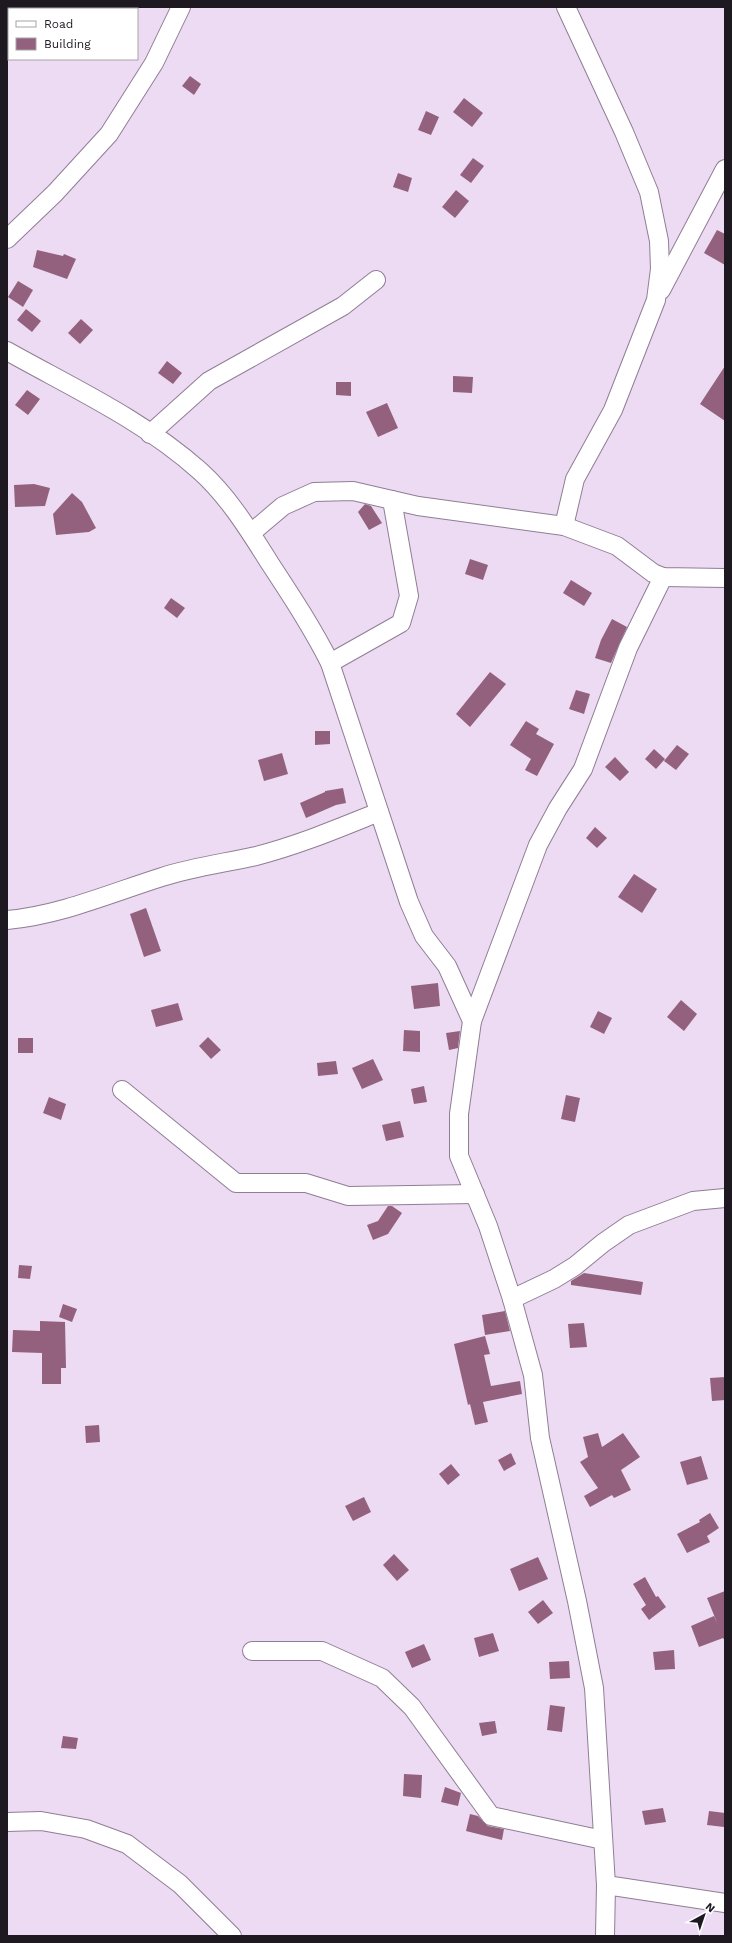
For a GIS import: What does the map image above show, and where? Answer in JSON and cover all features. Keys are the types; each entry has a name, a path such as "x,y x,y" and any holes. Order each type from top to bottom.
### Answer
{"street":[{"path":"7,239 54,193 109,134 154,63 181,7"},
{"path":"566,7 624,132 649,192 659,241 660,270 656,300"},
{"path":"564,526 575,479 613,410 656,300 725,169"},
{"path":"150,434 209,381 343,306 376,280"},
{"path":"7,351 88,394 150,434 200,471 225,497 251,533 317,637 330,663 409,902 424,936 447,966 472,1021"},
{"path":"251,533 283,506 314,492 354,491 418,506 564,526 617,546 653,573 663,577 725,578"},
{"path":"330,663 401,623 409,596 392,500"},
{"path":"605,1936 606,1885 594,1688 577,1601 540,1438 533,1375 512,1299 460,1156 459,1121 472,1021 538,846 558,808 583,769 628,648 663,577"},
{"path":"7,920 24,918 94,901 162,877 214,863 264,854 300,843 379,812"},
{"path":"122,1090 236,1183 306,1183 348,1196 475,1194"},
{"path":"512,1299 554,1279 575,1266 603,1243 629,1225 693,1201 725,1198"},
{"path":"252,1651 322,1651 382,1678 412,1707 491,1816 603,1840"},
{"path":"7,1822 41,1821 86,1828 127,1844 180,1884 232,1936"},
{"path":"606,1885 725,1902"}],"building":[{"path":"190,76 201,84 194,95 182,86"},
{"path":"464,98 483,113 472,127 453,112"},
{"path":"426,111 439,117 431,135 418,130"},
{"path":"473,158 484,166 471,183 460,175"},
{"path":"398,173 412,178 408,192 393,187"},
{"path":"456,190 469,201 455,218 442,207"},
{"path":"717,230 725,234 725,265 704,253"},
{"path":"37,250 63,256 64,254 76,259 67,279 33,267"},
{"path":"18,281 33,290 23,307 8,297"},
{"path":"26,309 41,321 32,332 17,320"},
{"path":"81,319 93,330 80,344 68,333"},
{"path":"167,361 182,373 173,384 158,373"},
{"path":"725,366 725,421 700,404"},
{"path":"453,376 473,377 472,393 453,392"},
{"path":"336,382 351,382 351,396 336,395"},
{"path":"27,390 40,399 28,415 15,405"},
{"path":"387,403 398,428 378,437 366,412"},
{"path":"34,484 50,488 45,506 15,507 14,485"},
{"path":"72,493 82,502 96,528 89,532 56,535 53,514"},
{"path":"365,504 371,506 382,523 369,530 358,512"},
{"path":"470,559 488,565 483,580 465,574"},
{"path":"571,580 592,593 584,606 563,593"},
{"path":"171,598 185,608 177,618 164,608"},
{"path":"612,619 627,627 611,663 595,658 601,640"},
{"path":"490,672 506,684 470,727 456,714"},
{"path":"576,690 590,694 584,714 569,709"},
{"path":"526,721 539,729 536,734 554,744 537,776 525,770 531,759 510,745"},
{"path":"315,731 330,731 330,744 315,745"},
{"path":"677,745 689,754 676,770 664,761"},
{"path":"654,749 665,759 656,769 645,759"},
{"path":"282,753 288,774 264,781 258,760"},
{"path":"615,757 629,772 620,781 605,767"},
{"path":"343,788 346,803 336,805 306,818 300,803 325,791"},
{"path":"595,827 607,838 597,848 586,838"},
{"path":"634,874 657,889 642,913 618,897"},
{"path":"146,908 161,951 144,957 130,914"},
{"path":"438,983 440,1006 414,1009 411,986"},
{"path":"681,1000 697,1014 684,1031 667,1017"},
{"path":"178,1003 183,1020 156,1027 151,1010"},
{"path":"598,1011 612,1018 604,1034 590,1027"},
{"path":"404,1030 420,1031 420,1052 403,1051"},
{"path":"460,1031 458,1048 449,1050 446,1033"},
{"path":"208,1037 221,1050 211,1059 199,1046"},
{"path":"18,1038 33,1038 33,1053 18,1053"},
{"path":"373,1059 383,1080 362,1089 352,1068"},
{"path":"336,1061 338,1074 318,1076 317,1063"},
{"path":"424,1086 427,1102 414,1104 411,1089"},
{"path":"566,1095 580,1098 575,1122 561,1119"},
{"path":"49,1097 66,1104 61,1120 43,1113"},
{"path":"400,1121 404,1137 386,1141 382,1125"},
{"path":"388,1206 392,1206 402,1213 388,1234 373,1240 367,1225 378,1221"},
{"path":"19,1265 32,1266 30,1279 18,1278"},
{"path":"584,1273 643,1282 641,1295 571,1285 571,1281"},
{"path":"63,1304 77,1309 72,1322 59,1317"},
{"path":"505,1311 510,1331 485,1335 482,1315"},
{"path":"40,1321 65,1322 66,1368 61,1368 61,1384 42,1384 42,1353 12,1352 13,1330 40,1331"},
{"path":"584,1323 587,1347 570,1348 568,1324"},
{"path":"485,1336 490,1354 484,1355 491,1386 520,1381 522,1394 483,1402 488,1422 475,1425 470,1404 468,1405 454,1344"},
{"path":"725,1377 725,1400 712,1401 710,1378"},
{"path":"99,1425 100,1442 86,1443 85,1426"},
{"path":"598,1433 602,1447 623,1433 640,1457 621,1470 631,1490 614,1498 612,1495 590,1507 584,1496 598,1488 580,1462 588,1457 583,1437"},
{"path":"511,1453 516,1464 504,1471 498,1460"},
{"path":"701,1456 708,1479 687,1485 680,1462"},
{"path":"451,1464 460,1475 448,1485 439,1474"},
{"path":"364,1497 371,1512 353,1521 345,1506"},
{"path":"710,1513 719,1528 707,1536 710,1542 687,1553 677,1534 700,1522 699,1520"},
{"path":"394,1554 409,1570 397,1581 383,1565"},
{"path":"538,1557 548,1579 519,1591 510,1569"},
{"path":"645,1577 656,1597 658,1596 666,1607 649,1620 641,1609 646,1605 633,1584"},
{"path":"725,1591 725,1641 723,1638 699,1647 691,1626 714,1616 718,1625 707,1598"},
{"path":"543,1600 553,1613 538,1624 528,1612"},
{"path":"493,1633 499,1651 479,1657 474,1638"},
{"path":"424,1644 431,1660 412,1668 405,1652"},
{"path":"674,1650 675,1669 655,1670 653,1652"},
{"path":"569,1661 570,1678 550,1679 549,1662"},
{"path":"550,1705 565,1707 562,1732 547,1730"},
{"path":"495,1721 497,1733 482,1736 479,1723"},
{"path":"63,1736 78,1738 76,1749 61,1748"},
{"path":"404,1774 422,1775 421,1798 403,1796"},
{"path":"445,1787 461,1793 458,1806 441,1802"},
{"path":"663,1808 666,1822 645,1825 642,1811"},
{"path":"709,1811 725,1813 724,1827 707,1825"},
{"path":"470,1814 478,1816 488,1826 504,1829 502,1840 466,1831"}]}
